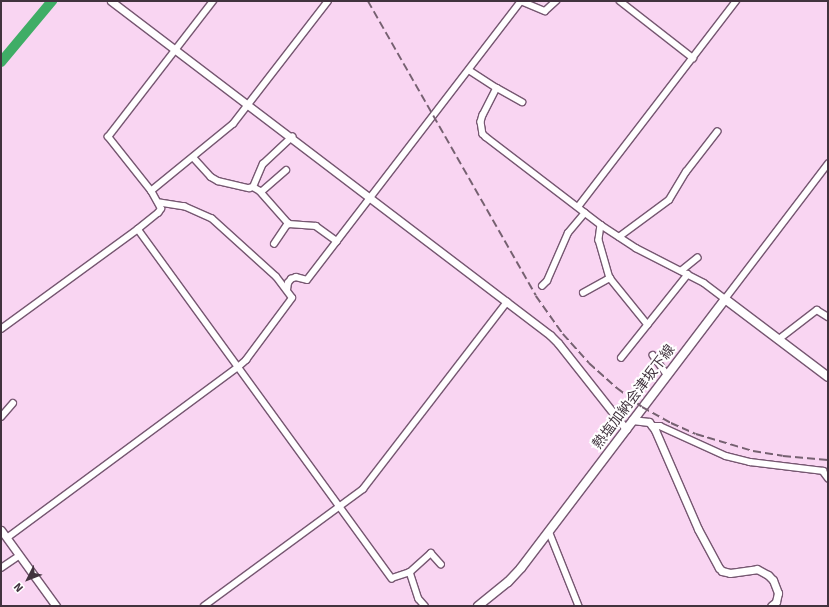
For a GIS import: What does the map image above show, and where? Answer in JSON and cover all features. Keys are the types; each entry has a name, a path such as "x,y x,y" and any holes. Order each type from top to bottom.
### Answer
{"main road":[{"path":"725,299 828,376"},
{"name":"熱塩加納会津坂下線","path":"478,606 508,582 549,531 725,299"}],"street":[{"path":"111,1 292,137 558,343 626,429"},
{"path":"1,328 138,229 161,209 160,203 108,137 213,1"},
{"path":"151,192 229,128 328,1"},
{"path":"287,290 288,283 291,279 296,277 307,280 521,1 545,11 556,1"},
{"path":"578,207 736,1"},
{"path":"623,2 693,58"},
{"path":"469,70 522,102"},
{"path":"497,88 483,115 481,125 483,134 601,225 619,237 710,286 725,299 828,164"},
{"path":"619,237 669,200 690,167 717,132"},
{"path":"253,187 263,164 292,137"},
{"path":"194,158 211,177 218,181 249,188 253,187 261,192 288,223 316,226 337,241"},
{"path":"261,192 286,170"},
{"path":"7,538 238,367 290,304 292,298 287,290 256,258 212,219 185,207 160,203"},
{"path":"542,286 548,279 567,236 585,213"},
{"path":"274,244 288,223"},
{"path":"601,225 598,240 610,278 648,325"},
{"path":"138,229 392,578 410,572 431,553 441,564"},
{"path":"681,271 697,258"},
{"path":"621,358 688,274"},
{"path":"583,293 610,278"},
{"path":"204,606 363,489 507,302"},
{"path":"778,340 817,310 828,317"},
{"path":"653,355 667,374"},
{"path":"1,418 13,403"},
{"path":"632,420 649,422 659,437 698,529 719,568 722,571 730,573 746,569 757,569 768,575 773,580 778,593 776,602 771,606"},
{"path":"652,426 660,426 726,456 750,462 823,471 828,478"},
{"path":"1,530 56,606"},
{"path":"549,531 579,606"},
{"path":"1,568 19,556"},
{"path":"410,572 419,599 425,606"}],"waterway":[{"path":"1,62 52,1"}],"railway":[{"path":"368,1 536,296 563,334 589,363 617,388 642,407 671,423 696,434 753,451 783,456 828,460"}]}
